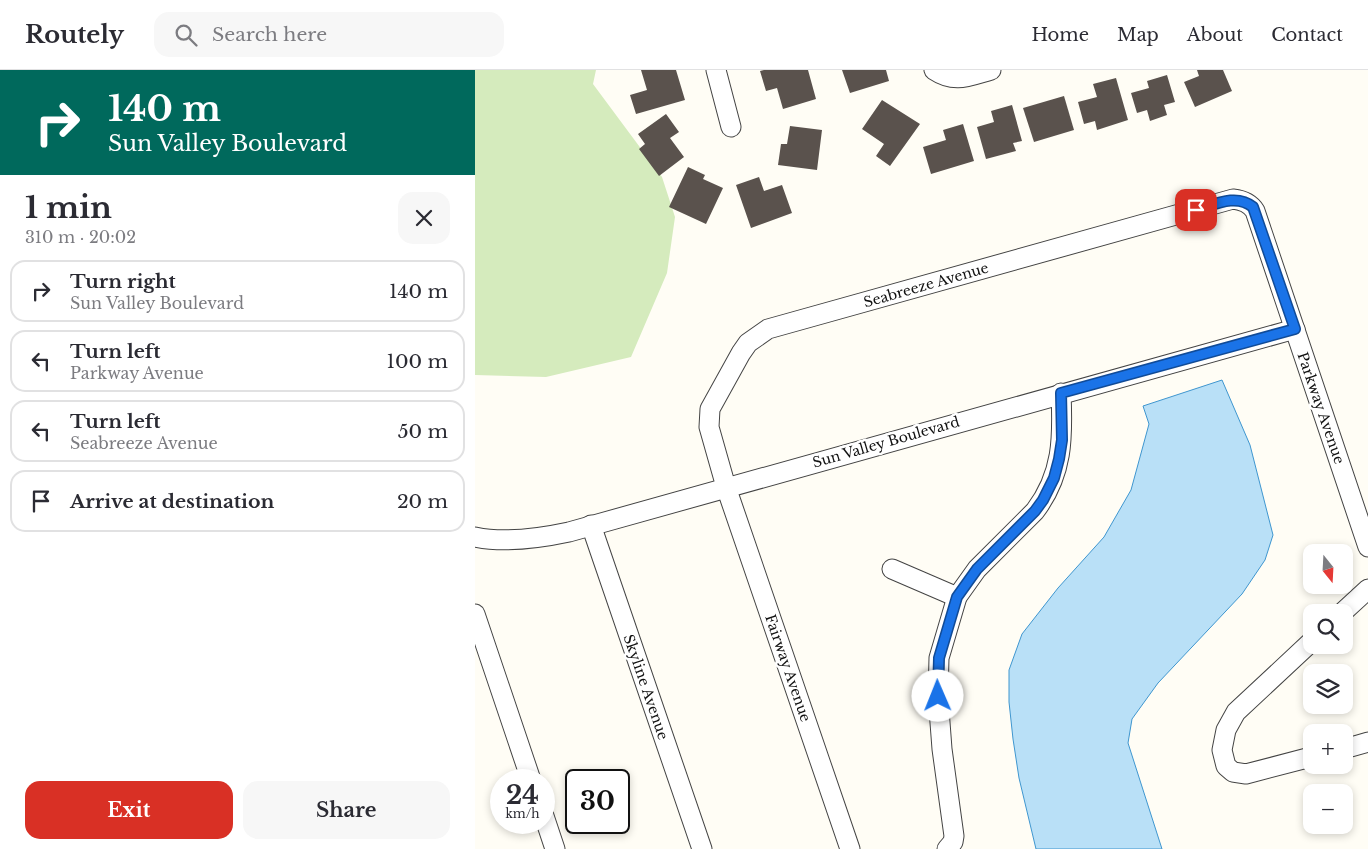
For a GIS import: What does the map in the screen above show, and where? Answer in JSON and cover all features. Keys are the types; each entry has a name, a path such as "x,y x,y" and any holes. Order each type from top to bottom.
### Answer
{"street":[{"path":"715,70 731,127"},
{"path":"934,70 949,77 960,79 991,70"},
{"name":"Seabreeze Avenue","path":"726,487 709,426 710,409 748,343 768,329 1233,199 1245,202 1255,211"},
{"name":"Parkway Avenue","path":"1255,211 1368,547"},
{"name":"Sun Valley Boulevard","path":"475,537 509,539 552,536 1295,329"},
{"path":"947,849 953,842 954,836 943,763 938,669 943,640 957,597 977,569 1035,511 1054,478 1062,440 1061,393"},
{"name":"Fairway Avenue","path":"726,487 850,849"},
{"name":"Skyline Avenue","path":"591,525 702,849"},
{"path":"892,568 957,597"},
{"path":"1352,604 1368,589"},
{"path":"475,614 527,769"},
{"path":"1303,649 1236,712 1226,730 1222,750 1226,766 1233,772 1246,774 1303,759"},
{"path":"1353,746 1368,742"},
{"path":"550,834 555,849"}],"green space":[{"path":"475,70 596,70 593,84 662,177 675,217 667,273 631,357 546,377 475,375"}],"water":[{"path":"1222,380 1250,445 1273,535 1265,560 1242,594 1158,683 1132,719 1128,743 1162,849 1036,849 1019,778 1009,702 1009,670 1022,634 1058,588 1104,537 1131,490 1149,424 1143,406"}],"building":[{"path":"641,70 676,70 685,100 636,114 630,95 647,90"},
{"path":"808,70 816,99 783,109 777,88 766,91 760,71"},
{"path":"842,70 886,70 889,81 850,93"},
{"path":"1197,70 1223,70 1232,91 1195,107 1184,82 1199,76"},
{"path":"1167,75 1175,102 1164,105 1167,115 1150,121 1147,110 1137,113 1131,93 1149,88 1147,81"},
{"path":"1116,78 1128,120 1097,130 1095,121 1084,124 1078,102 1097,97 1093,84"},
{"path":"1064,96 1074,130 1034,142 1023,108"},
{"path":"882,100 920,124 890,166 876,156 884,144 862,129"},
{"path":"1012,105 1022,141 1013,143 1016,151 986,159 977,127 994,122 991,111"},
{"path":"666,114 679,132 670,138 684,157 659,176 639,149 645,144 638,134"},
{"path":"963,124 974,161 931,174 923,147 946,140 943,130"},
{"path":"790,126 822,130 817,170 778,165 781,144 787,144"},
{"path":"688,167 705,175 703,179 723,188 706,224 669,207"},
{"path":"759,177 764,191 782,185 792,213 751,228 736,185"}],"route":[{"path":"938,696 939,658 957,597 972,574 1035,511 1054,478 1062,440 1061,393 1295,329 1253,207 1241,200 1233,199 1196,210"}]}
